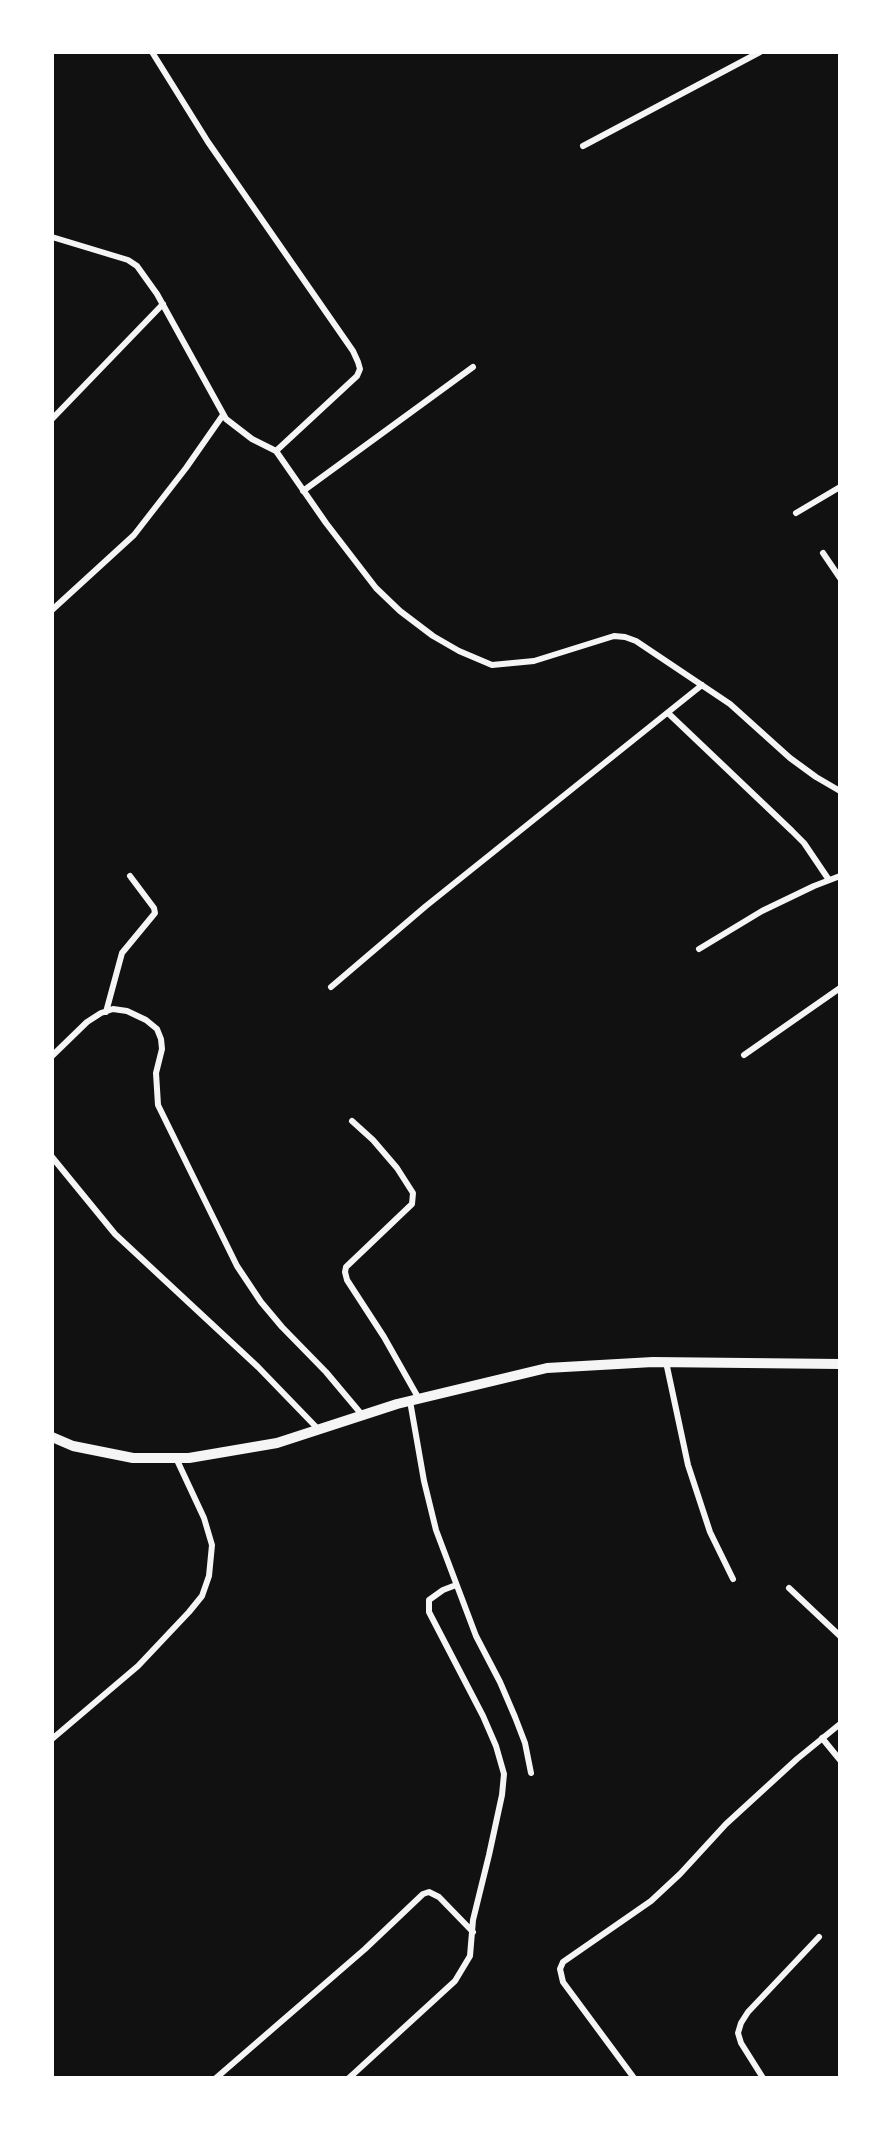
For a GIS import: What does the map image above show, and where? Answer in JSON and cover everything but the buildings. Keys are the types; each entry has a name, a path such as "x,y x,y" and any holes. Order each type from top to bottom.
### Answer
{"street":[{"path":"152,52 208,142 353,351 358,362 360,369 357,376 276,451"},
{"path":"583,146 760,52"},
{"path":"52,237 128,260 137,266 163,304 223,415 238,429 276,451 376,588 400,611 459,651 492,665 534,661 614,636 636,641 730,704 799,764 840,791"},
{"path":"52,419 163,304"},
{"path":"303,491 473,367"},
{"path":"52,610 134,535 186,468 223,415"},
{"path":"796,513 840,487"},
{"path":"823,553 840,578"},
{"path":"330,987 443,891 702,685"},
{"path":"668,713 804,843 829,880"},
{"path":"106,1012 122,953 155,913 154,908 130,876"},
{"path":"699,949 762,911 840,876"},
{"path":"744,1055 840,988"},
{"path":"52,1056 87,1022 113,1010 128,1011 146,1020 157,1029 162,1049 156,1073 158,1105 237,1266 261,1302 363,1416"},
{"path":"352,1121 373,1140 397,1168 413,1193 412,1204 346,1267 347,1280 384,1337 414,1400 424,1481 434,1520 476,1636 500,1682 525,1743 531,1773"},
{"path":"52,1156 115,1234 258,1366 319,1430"},
{"path":"666,1362 688,1465 710,1532 734,1579"},
{"path":"52,1437 73,1446 133,1458 176,1458 277,1443 414,1400 547,1368 666,1362 840,1364"},
{"path":"52,1739 138,1666 202,1596 209,1576 210,1538 204,1518 176,1458"},
{"path":"349,2078 455,1981 470,1956 473,1920 502,1795 504,1774 496,1746 483,1716 429,1612 429,1600 443,1590 456,1585"},
{"path":"789,1588 840,1636"},
{"path":"634,2078 563,1982 560,1969 563,1962 651,1901 680,1874 726,1824 840,1724"},
{"path":"822,1738 840,1760"},
{"path":"216,2078 365,1949 423,1894 429,1892 439,1897 472,1932"},
{"path":"763,2078 741,2043 738,2033 741,2023 748,2012 819,1937"}]}
